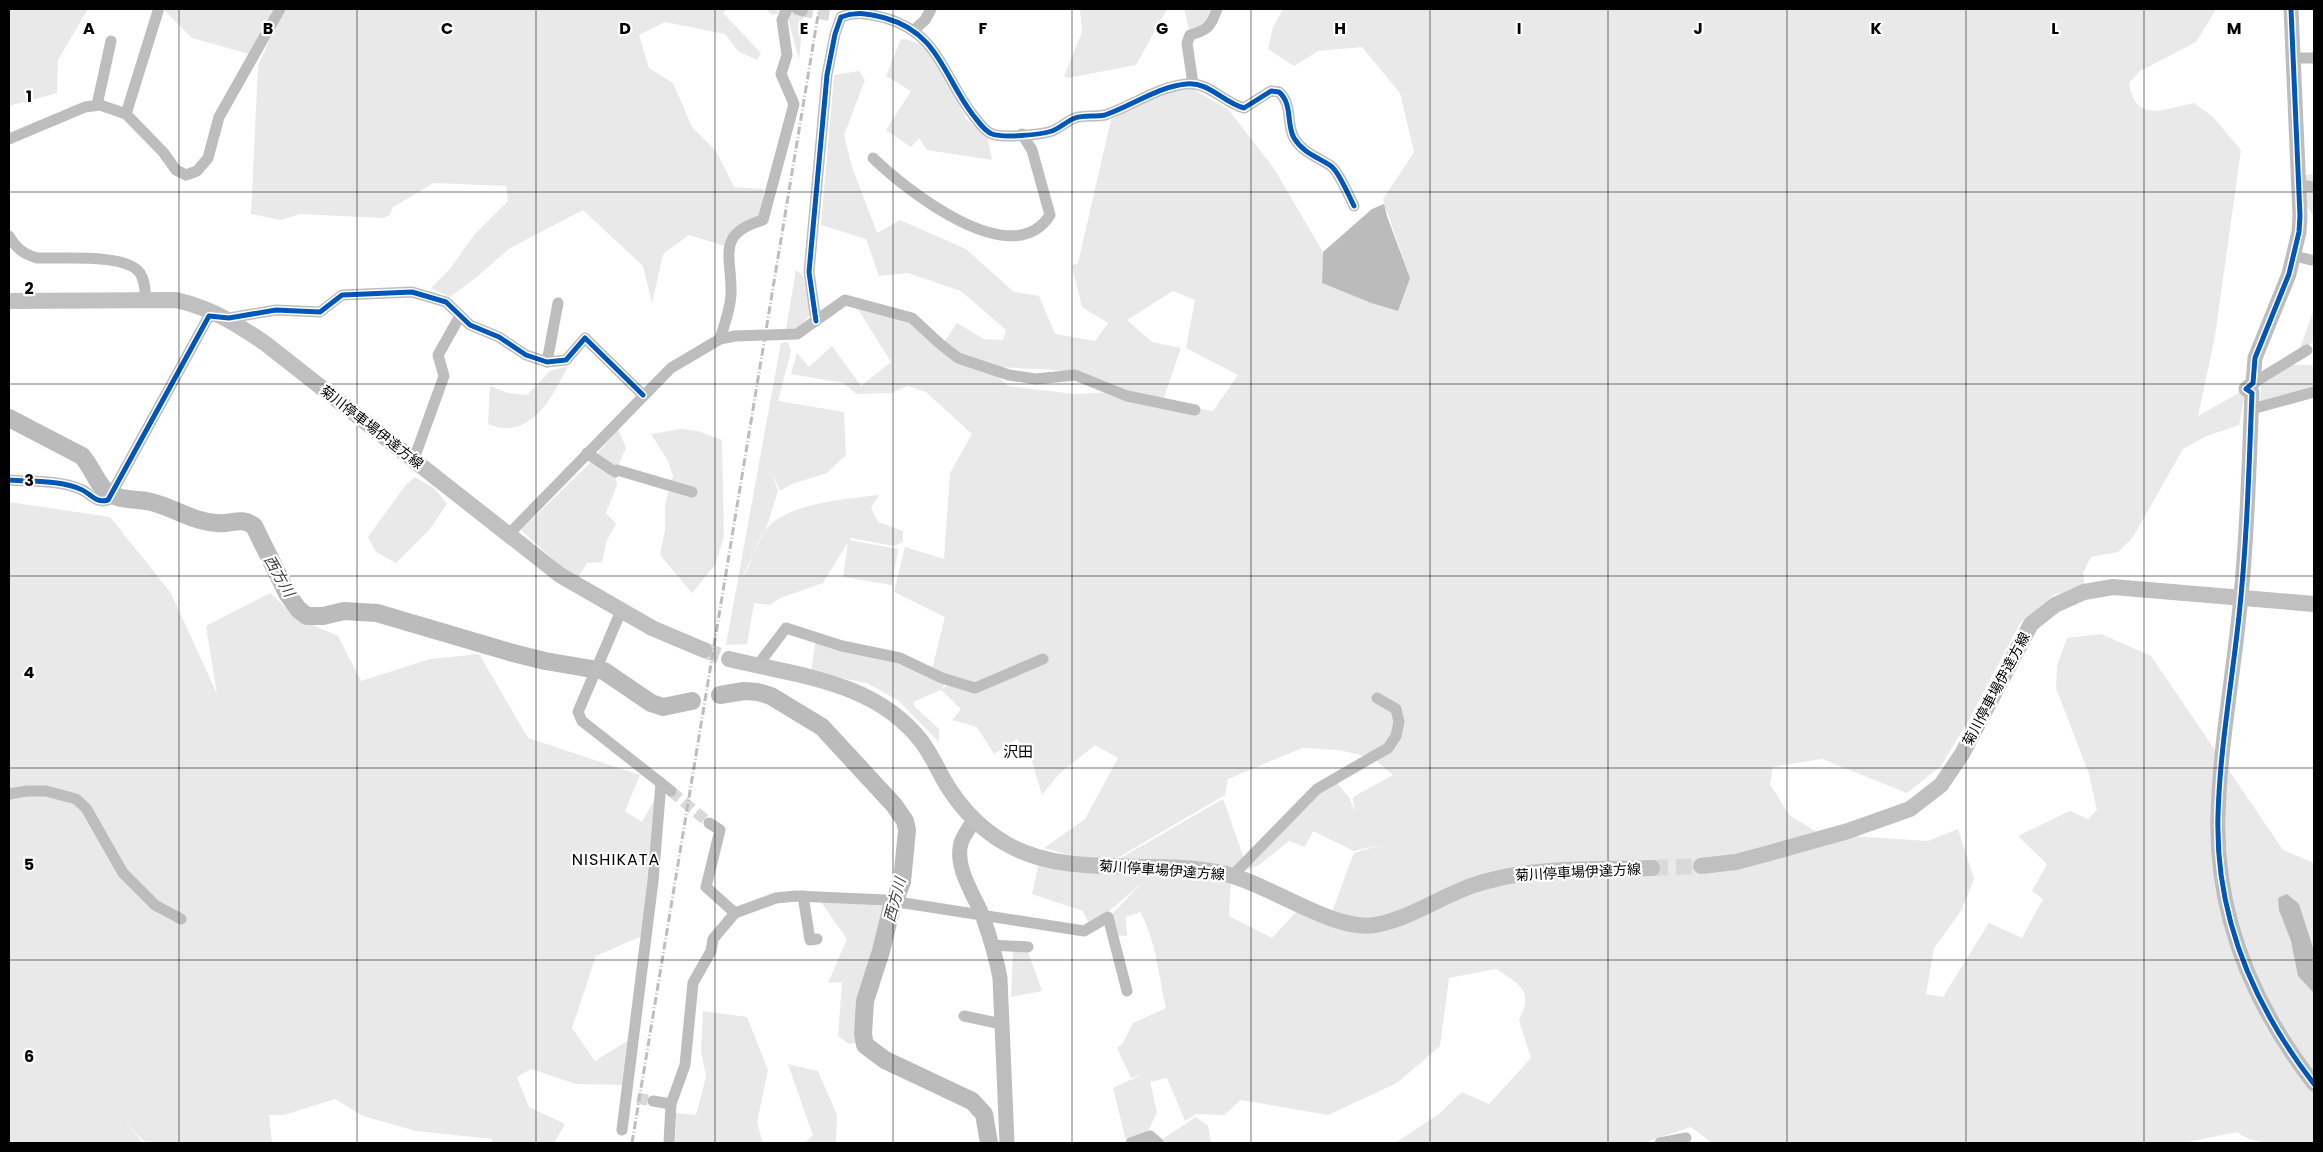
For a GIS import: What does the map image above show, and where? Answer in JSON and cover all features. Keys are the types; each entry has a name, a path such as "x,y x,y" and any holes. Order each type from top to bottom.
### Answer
{"main road":[{"name":"菊川停車場伊達方線","path":"9,301 176,300 195,304 229,318 266,344 560,575 652,628 704,650"},
{"name":"菊川停車場伊達方線","path":"1701,866 1736,862 1848,831 1910,809 1926,798 1941,786 1962,754 2031,624 2055,605 2084,592 2113,587 2314,604"},
{"name":"菊川停車場伊達方線","path":"729,659 843,685 870,696 896,716 921,741 951,790 974,820 1005,844 1063,863 1197,870 1232,876 1252,882 1327,916 1354,924 1374,925 1397,918 1473,885 1517,873 1652,868"}],"street":[{"path":"9,139 85,107 97,105 126,114 163,152 176,170 186,174 197,171 208,158 219,117 280,9"},
{"path":"720,339 732,295 728,249 736,234 747,225 764,220 794,104 781,74 787,55 782,20 788,9"},
{"path":"914,30 926,20 931,9"},
{"path":"1193,84 1187,43 1190,36 1204,32 1217,9"},
{"path":"2253,383 2255,358 2295,256 2300,216 2291,9"},
{"path":"126,114 158,12"},
{"path":"816,321 809,272 827,75 837,16 852,12 868,13 904,23 914,30 942,62 958,95 982,126 991,134 1008,136 1051,131 1075,118 1103,115 1165,89 1187,83 1213,91 1227,102 1244,108 1271,92 1279,92 1288,105 1294,138 1313,157 1332,167 1354,206"},
{"path":"97,105 111,41"},
{"path":"2294,58 2314,58"},
{"path":"873,158 900,184 919,194 944,214 971,226 999,235 1019,236 1044,224 1050,216 1032,150 1022,134"},
{"path":"2299,185 2314,187"},
{"path":"9,236 15,246 27,255 37,258 111,260 126,263 141,274 144,281 146,300"},
{"path":"2295,256 2310,260"},
{"path":"9,480 63,484 82,489 95,500 108,500 209,316 229,318 276,310 320,312 342,295 412,292 446,302 470,325 499,337 526,354 547,362 566,360 585,338 644,394"},
{"path":"508,535 671,368 720,339 735,336 797,334 845,300 912,318 938,344 958,358 1009,375 1036,379 1075,375 1127,396 1195,410"},
{"path":"547,362 558,303"},
{"path":"414,459 444,376 438,355 460,316"},
{"path":"2307,350 2246,389 2252,392 2252,409 2241,597 2228,701 2218,816 2222,882 2228,914 2248,977 2281,1039 2314,1084"},
{"path":"2252,409 2314,392"},
{"path":"587,453 620,469 692,492"},
{"path":"620,469 631,482"},
{"path":"621,611 578,712 582,721 671,791"},
{"path":"757,666 786,628 842,646 900,658 942,678 975,688 1043,659"},
{"path":"1232,876 1317,789 1388,748 1396,736 1399,722 1396,709 1377,698"},
{"path":"622,1130 632,1097 661,783"},
{"path":"9,794 27,791 46,791 76,799 86,808 123,873 155,904 181,919"},
{"path":"974,820 961,843 960,858 983,916 1000,978 1007,1143"},
{"path":"708,822 720,830 706,886 735,913"},
{"path":"803,896 810,940 818,939"},
{"path":"669,1143 671,1104 685,1065 693,983 711,951 713,939 735,913 776,898 803,896 885,900 1084,931 1108,917 1127,991"},
{"path":"992,945 1028,947"},
{"path":"964,1016 1002,1024"},
{"path":"653,1101 671,1104"},
{"path":"1132,1143 1150,1136 1158,1143"},
{"path":"1660,1143 1686,1138"}],"shaded area":[{"path":"9,9 88,9 58,60 57,93 9,106"},
{"path":"163,9 273,9 249,54 192,38"},
{"path":"283,9 727,9 723,13 761,53 757,60 738,51 725,34 665,22 639,35 649,68 673,83 692,127 716,151 734,187 764,189 761,216 725,246 689,235 663,254 652,303 643,266 583,210 510,248 450,297 431,288 450,269 474,235 508,201 506,186 434,183 393,207 390,215 383,218 300,214 281,220 251,214 258,66"},
{"path":"766,9 804,9 799,60 786,12 772,15"},
{"path":"1080,9 1167,9 1136,65 1068,78 1064,76 1082,32"},
{"path":"1184,9 1210,9 1203,23 1198,27 1189,29"},
{"path":"1283,9 2216,9 2196,42 2140,71 2129,83 2132,96 2137,104 2144,109 2152,111 2162,110 2194,103 2213,117 2241,150 2215,336 2198,416 2246,389 2239,425 2207,436 2183,449 2133,537 2118,552 2091,557 2083,573 2085,589 2055,594 2020,623 1970,718 1941,766 1907,793 1822,759 1773,767 1770,784 1789,815 1820,834 1928,841 1958,829 1974,879 1961,911 1934,948 1926,994 1943,997 1989,923 2022,938 2043,899 2032,891 2047,864 2018,836 2070,811 2088,819 2097,810 2089,774 2056,688 2057,666 2067,638 2101,634 2151,656 2283,850 2314,863 2314,1143 2264,1143 2245,1137 2237,1132 2183,1143 1712,1143 1691,1127 1643,1143 1395,1143 1439,1114 1462,1092 1489,1104 1531,1058 1519,1020 1524,1010 1525,995 1518,984 1496,969 1449,978 1440,1046 1397,1083 1328,1115 1241,1100 1224,1115 1196,1114 1185,1121 1167,1078 1150,1082 1157,1112 1148,1132 1126,1141 1113,1088 1143,1074 1131,1078 1117,1048 1123,1043 1133,1023 1166,1008 1150,934 1140,912 1126,917 1127,936 1116,935 1111,915 1143,882 1107,913 1089,924 1083,911 1032,894 1039,863 1078,872 1149,876 1179,873 1231,880 1229,916 1272,938 1298,910 1329,920 1354,853 1380,845 1354,851 1313,831 1305,847 1289,841 1259,865 1243,871 1334,779 1350,799 1355,812 1353,797 1393,775 1373,758 1339,750 1302,748 1228,779 1225,795 1114,860 1072,856 1044,848 1085,819 1118,758 1095,745 1059,774 1042,795 1030,755 1017,739 994,754 977,727 952,720 961,709 941,690 913,702 915,707 939,729 939,742 899,701 867,683 811,672 816,637 902,659 946,681 942,690 949,682 931,673 945,617 894,592 905,547 944,559 950,473 972,434 926,392 908,386 891,393 856,394 844,383 791,374 797,353 809,367 832,346 861,386 891,362 856,306 912,321 936,347 994,372 1008,386 1074,394 1113,392 1083,374 1009,368 976,361 960,354 943,344 957,323 984,339 1003,340 1006,330 961,291 908,273 879,276 866,239 821,225 834,75 859,71 865,80 844,135 852,167 877,233 900,220 966,249 1014,292 1039,296 1055,334 1095,341 1108,323 1082,307 1072,266 1078,263 1111,120 1145,100 1189,87 1228,109 1273,167 1323,252 1322,283 1371,303 1394,310 1410,278 1386,208 1387,216 1383,199 1414,152 1400,93 1362,47 1318,51 1294,66 1268,49 1273,27","holes":["1173,291 1195,300 1186,348 1238,375 1213,411 1162,403 1181,348 1152,342 1127,320"]},
{"path":"901,39 926,45 944,70 966,119 987,135 992,160 927,150 919,138 911,147 886,130 911,91 886,76"},
{"path":"2314,173 2314,216 2304,203 2304,176"},
{"path":"1384,204 1410,278 1398,311 1371,303 1322,283 1323,252 1372,209"},
{"path":"796,270 803,276 811,314 798,328 786,330"},
{"path":"2314,310 2314,341 2298,353"},
{"path":"788,342 791,351 778,401 844,412 846,455 827,473 792,484 780,491 772,472 778,491 764,531 780,518 806,507 837,500 879,495 871,508 878,522 903,531 903,542 894,546 851,538 849,540 898,549 892,585 843,577 848,542 823,583 780,598 770,605 754,603 747,644 726,645 781,343"},
{"path":"2287,365 2314,365 2314,393 2260,403 2261,382"},
{"path":"568,366 547,403 528,422 516,427 503,428 488,424 490,386 508,393 527,395 550,371"},
{"path":"618,429 626,448 615,472 617,485 606,513 616,524 607,540 602,562 587,563 576,580 521,530 587,466"},
{"path":"681,429 698,431 722,440 724,536 715,565 692,593 660,555 665,530 665,505 673,476 668,461 651,434"},
{"path":"415,477 435,489 447,504 429,530 396,563 376,552 368,537 405,486"},
{"path":"9,502 110,517 171,593 217,694 206,626 270,593 298,619 338,636 361,681 430,659 479,654 528,738 640,775 625,811 642,822 660,790 644,935 596,956 572,1028 595,1061 629,1040 624,1085 576,1084 531,1069 517,1077 529,1107 565,1124 554,1143 492,1143 492,1139 416,1131 363,1116 335,1099 284,1115 269,1115 272,1143 165,1143 143,1141 123,1119 143,1143 9,1143"},
{"path":"1223,799 1244,858 1230,871 1117,860"},
{"path":"2287,894 2299,904 2314,951 2314,993 2298,976 2291,941 2279,910 2278,898"},
{"path":"821,902 886,906 880,943 862,1001 859,1042 849,1044 838,1036 842,982 828,983 847,939"},
{"path":"1013,949 1027,949 1042,991 1011,997"},
{"path":"703,1011 747,1017 768,1070 757,1122 763,1143 675,1143 676,1113 696,1115 706,1077 701,1051"},
{"path":"788,1064 818,1071 837,1115 836,1143 804,1143 813,1136"},
{"path":"1196,1117 1208,1126 1211,1143 1163,1143 1161,1140"}],"waterway":[{"name":"西方川","path":"9,418 82,456 103,488 114,496 151,502 208,522 240,521 254,526 288,595 299,610 307,616 323,616 344,611 377,613 513,653 545,661 604,671 651,703 663,707 692,701"},
{"name":"西方川","path":"720,695 744,691 758,692 771,696 822,727 894,805 905,821 907,830 902,882 891,910 881,951 865,1001 863,1034 865,1045 885,1060 972,1101 984,1114 989,1143"}],"tunnel":[{"path":"802,11 833,16"},
{"path":"704,650 729,659"},
{"path":"671,791 709,823"},
{"path":"1652,868 1701,866"},
{"path":"637,1098 653,1101"}],"railway":[{"path":"632,1143 819,9"}],"cycle path":[{"path":"2291,9 2300,216 2299,232 2289,274 2255,358 2253,383 2246,389 2252,393 2246,532 2239,616 2221,765 2218,815 2219,853 2223,889 2231,924 2242,958 2256,991 2273,1023 2292,1054 2314,1084"},
{"path":"816,321 809,272 827,75 835,34 841,17 847,15 874,15 903,25 917,34 929,45 979,123 989,133 997,135 1022,136 1052,131 1075,118 1105,115 1165,89 1186,84 1202,86 1244,108 1271,91 1279,92 1288,108 1290,127 1294,138 1306,151 1334,169 1344,184 1354,206"},
{"path":"9,480 63,484 80,489 100,501 108,500 209,316 229,318 276,310 320,312 342,295 412,292 446,302 470,325 499,337 526,355 547,362 566,360 585,338 643,395"}],"district":[{"name":"沢田","path":"1018,752"},
{"name":"NISHIKATA","path":"616,859"}]}
